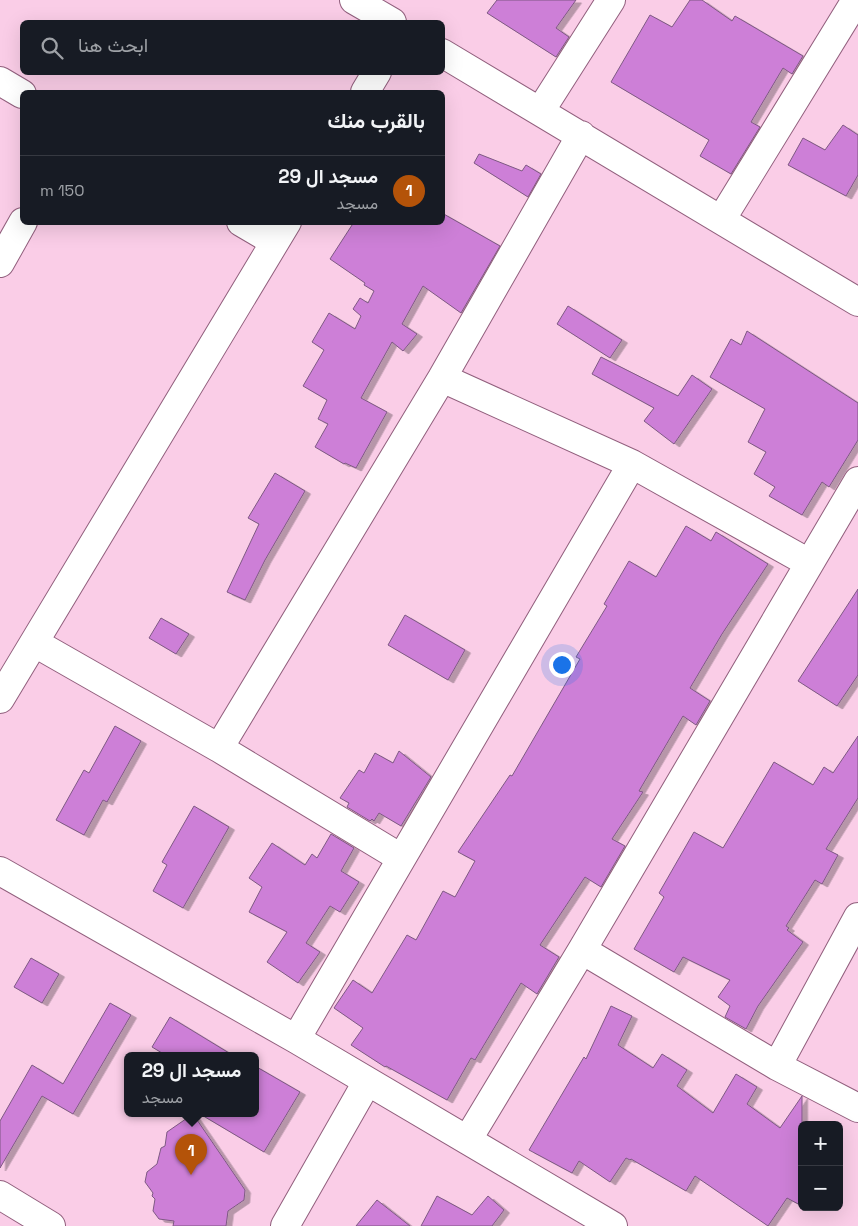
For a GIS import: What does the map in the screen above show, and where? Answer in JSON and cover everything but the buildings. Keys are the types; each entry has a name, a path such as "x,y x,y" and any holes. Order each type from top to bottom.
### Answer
{"street":[{"path":"541,110 611,0"},
{"path":"721,220 856,6"},
{"path":"445,55 541,110 858,302"},
{"path":"366,90 375,75"},
{"path":"0,80 20,93"},
{"path":"219,748 442,378 581,134"},
{"path":"0,263 21,225"},
{"path":"0,699 281,232 253,225"},
{"path":"442,378 632,464 809,563"},
{"path":"296,1039 632,464"},
{"path":"468,1139 582,950 858,481"},
{"path":"35,643 219,748 401,858"},
{"path":"0,871 296,1039 613,1226"},
{"path":"777,1066 858,917"},
{"path":"582,950 777,1066 858,1108"},
{"path":"285,1226 367,1082"},
{"path":"0,1195 51,1226"}],"place":[{"name":"مسجد ال 29","path":"191,1175"}]}
